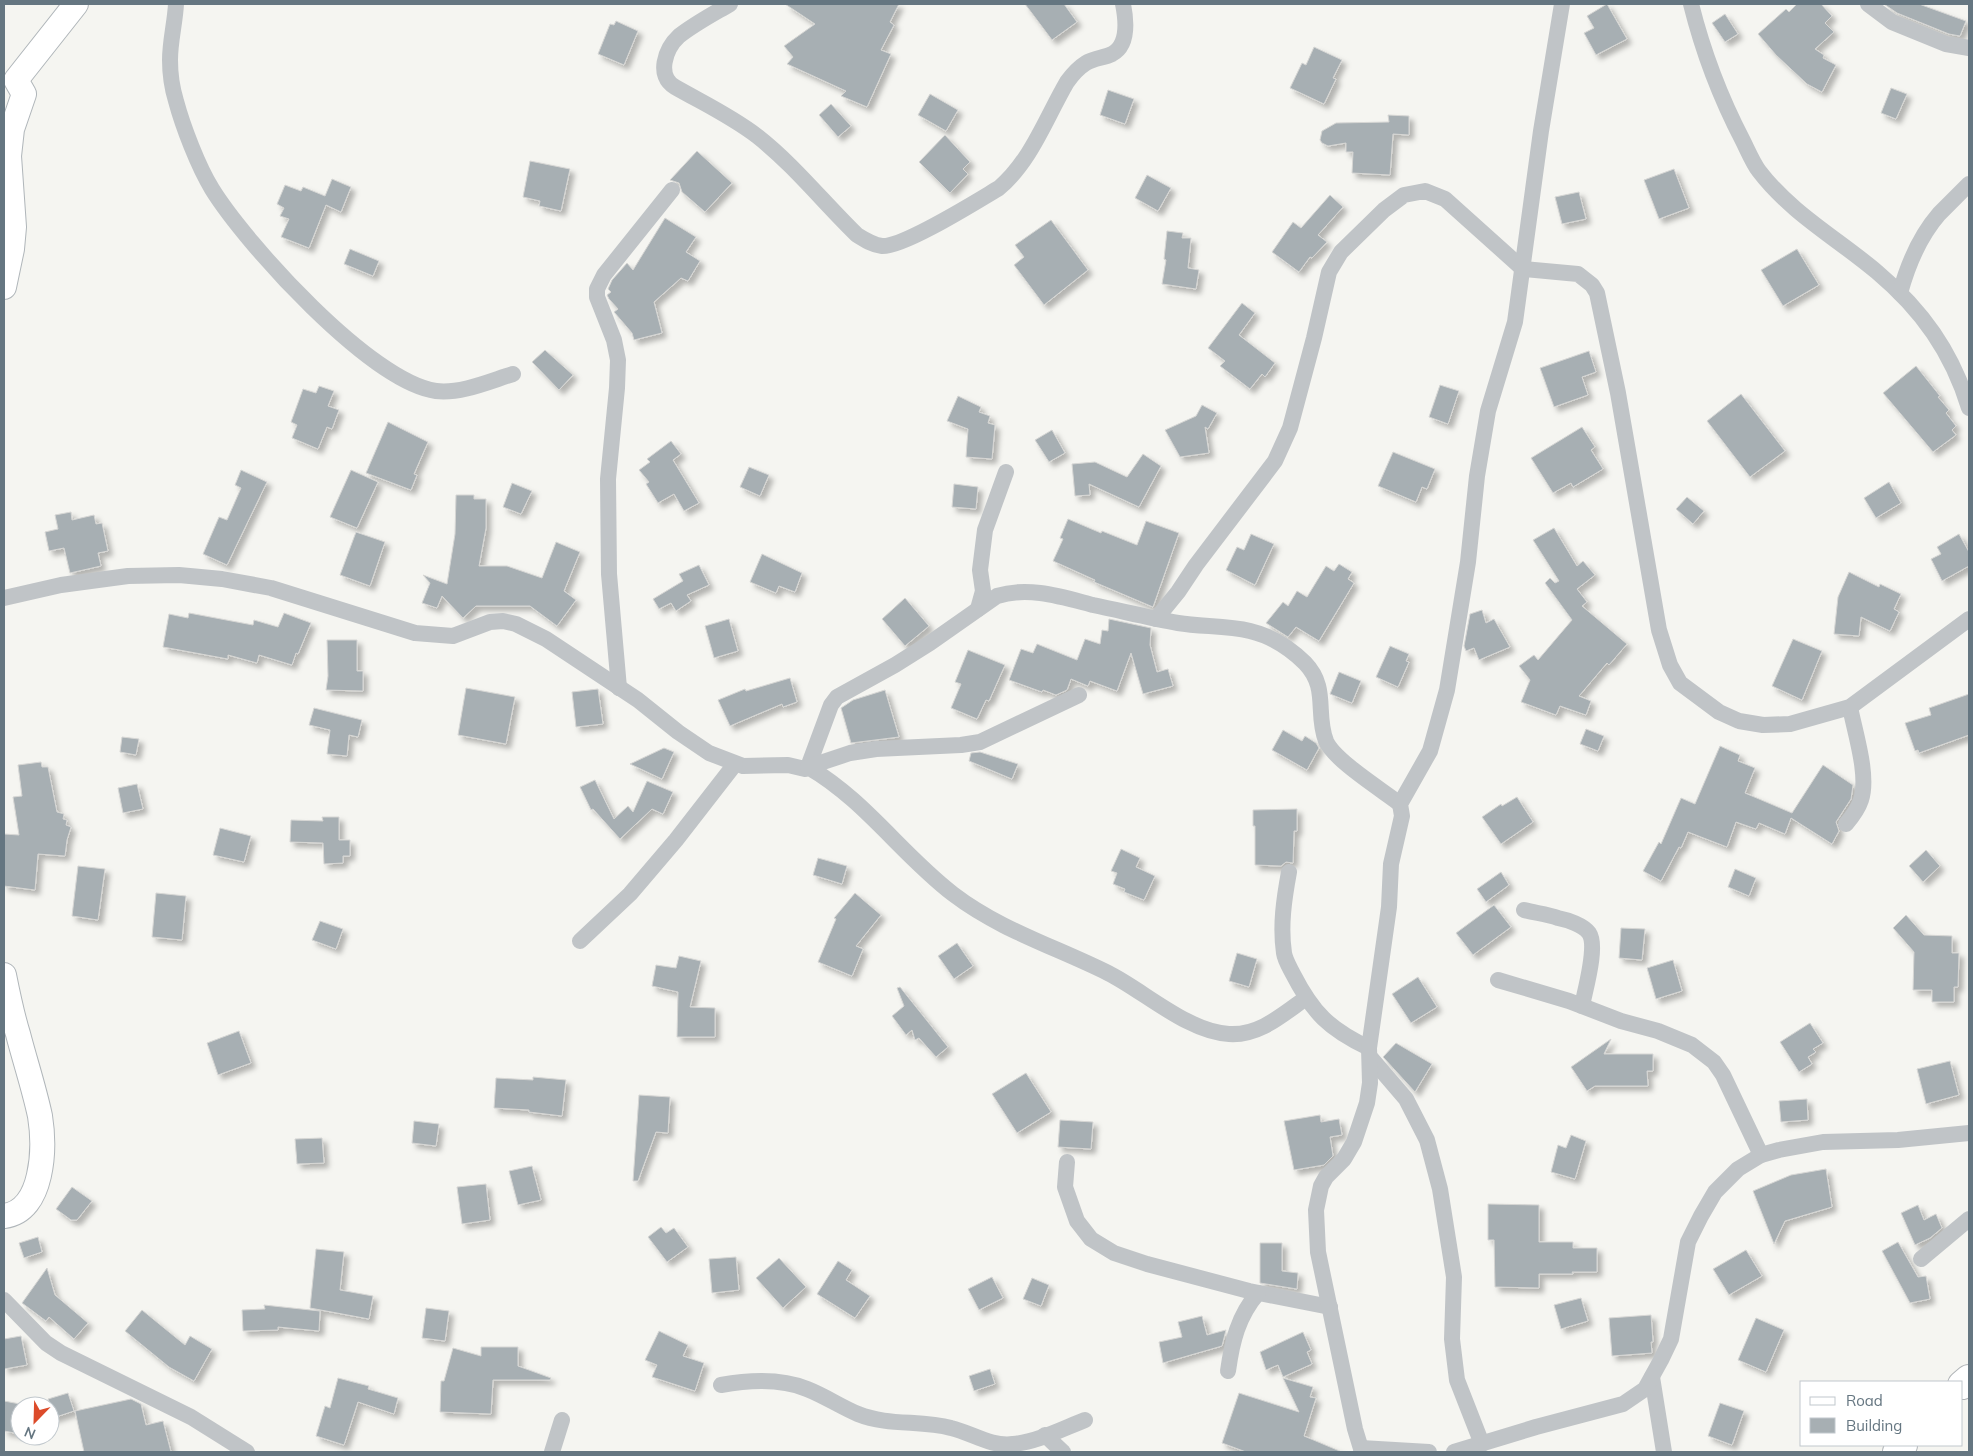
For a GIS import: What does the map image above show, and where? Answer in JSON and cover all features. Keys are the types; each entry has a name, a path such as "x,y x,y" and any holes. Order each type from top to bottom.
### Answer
{"street":[{"path":"4,284 12,249 14,227 9,156 12,129 24,94 16,80 76,4"},
{"path":"176,4 170,60 176,102 194,151 212,188 253,244 322,317 378,363 416,385 438,391 466,388 513,374"},
{"path":"730,4 676,40 664,64 664,72 668,81 671,85 727,115 757,136 806,180 857,235 880,246 898,244 926,230 999,188 1009,180 1030,152 1067,82 1075,72 1085,64 1114,53 1120,47 1123,40 1125,21 1123,4"},
{"path":"1428,1452 1361,1450 1355,1430 1318,1252 1316,1210 1321,1186 1326,1177 1344,1159 1354,1142 1367,1103 1370,1083 1369,1052 1389,907 1391,864 1402,816 1400,804 1430,751 1448,690 1468,562 1477,476 1488,411 1515,322 1541,131 1562,4"},
{"path":"1691,4 1698,35 1712,76 1735,126 1759,171 1786,202 1877,272 1929,324 1961,382 1969,408"},
{"path":"1868,4 1892,22 1946,44 1969,48"},
{"path":"1900,293 1909,262 1923,235 1939,215 1969,184"},
{"path":"619,688 609,574 608,479 618,360 614,340 598,302 597,289 604,275 672,190"},
{"path":"1156,619 1275,462 1290,428 1329,272 1341,252 1384,210 1404,195 1426,192 1445,199 1523,270 1578,274 1587,280 1597,293 1618,393 1660,630 1670,665 1680,683 1718,712 1739,722 1751,724 1790,724 1850,707 1969,619"},
{"path":"978,609 983,591 980,570 985,530 1006,472"},
{"path":"4,598 61,585 128,576 179,575 222,579 271,588 415,633 453,636 490,622 503,621 516,624 540,635 638,700 678,732 709,753 735,764 788,765 805,769 850,753 876,749 961,745 980,742 1079,695"},
{"path":"808,767 831,705 837,697 895,665 997,596 1010,592 1026,592 1051,594 1183,624 1251,631 1289,648 1306,664 1319,684 1322,727 1326,743 1340,759 1400,804"},
{"path":"1846,824 1857,809 1862,794 1863,773 1850,707"},
{"path":"580,941 630,894 681,834 735,764"},
{"path":"808,767 839,787 898,846 952,894 969,906 1002,926 1109,974 1167,1010 1202,1027 1227,1034 1250,1033 1275,1020 1306,998"},
{"path":"1289,872 1282,916 1284,955 1306,998 1332,1027 1369,1052 1406,1099 1427,1140 1440,1189 1454,1278 1452,1339 1457,1380 1482,1444"},
{"path":"1524,910 1557,917 1582,926 1589,933 1593,944 1582,1006"},
{"path":"4,975 40,1116 42,1147 39,1177 28,1202 22,1210 12,1215 4,1216"},
{"path":"1498,980 1666,1034 1692,1045 1714,1062 1723,1075 1761,1155"},
{"path":"1454,1452 1536,1427 1623,1404 1645,1389 1670,1339 1688,1242 1715,1192 1738,1169 1761,1155 1823,1142 1898,1140 1969,1133"},
{"path":"1067,1162 1065,1187 1077,1221 1091,1239 1114,1253 1258,1293 1330,1307"},
{"path":"1921,1259 1969,1219"},
{"path":"1228,1371 1236,1331 1247,1305 1258,1293"},
{"path":"4,1300 40,1338 61,1353 191,1416 248,1452"},
{"path":"1652,1377 1664,1452"},
{"path":"721,1385 773,1381 788,1383 807,1389 858,1414 871,1418 887,1422 943,1426 996,1444 1012,1444 1045,1435 1085,1420"},
{"path":"552,1452 562,1420"},
{"path":"1045,1435 1063,1452"}],"building":[{"path":"785,4 899,4 890,22 894,25 881,50 891,54 867,107 841,96 846,91 787,64 793,57 784,46 815,24"},
{"path":"1025,4 1064,4 1077,22 1052,40"},
{"path":"1607,4 1627,39 1596,55 1584,33 1594,28 1587,16"},
{"path":"1797,4 1821,4 1832,16 1825,23 1834,32 1815,49 1824,55 1823,58 1836,65 1822,92 1807,84 1776,55 1758,34 1786,9 1789,12"},
{"path":"1884,4 1919,4 1966,21 1960,36 1949,34 1897,13"},
{"path":"1725,14 1738,34 1725,42 1712,23"},
{"path":"616,21 638,31 624,65 598,54 610,24 614,25"},
{"path":"1314,47 1342,60 1333,78 1336,79 1324,104 1290,88 1302,63 1306,65"},
{"path":"1891,88 1907,94 1896,119 1881,113"},
{"path":"1108,90 1134,99 1125,124 1100,115"},
{"path":"930,94 958,110 946,131 918,115"},
{"path":"831,104 851,126 838,137 819,115"},
{"path":"1388,115 1409,116 1409,135 1393,134 1390,175 1352,173 1353,152 1346,152 1346,143 1328,146 1320,140 1322,131 1336,123 1389,122"},
{"path":"945,135 970,162 963,169 968,174 950,193 919,162"},
{"path":"697,151 732,183 705,212 682,192 679,183 670,180"},
{"path":"530,161 570,169 561,211 539,206 540,201 523,197"},
{"path":"1674,169 1689,208 1659,219 1644,180"},
{"path":"1147,175 1171,188 1158,211 1135,198"},
{"path":"332,179 351,187 341,212 326,205 309,248 281,237 289,219 280,216 284,208 277,204 285,185 301,191 303,187 325,196"},
{"path":"1579,192 1586,219 1562,224 1555,197"},
{"path":"1330,195 1343,207 1318,235 1327,242 1312,258 1310,257 1299,272 1272,252 1293,222 1301,228"},
{"path":"665,218 696,237 686,252 700,261 688,281 681,278 654,302 662,333 634,340 632,333 614,312 618,309 607,295 611,292 608,289 612,280 627,263 633,270"},
{"path":"1051,220 1088,270 1044,305 1014,265 1024,257 1015,245"},
{"path":"1167,231 1183,233 1182,238 1191,238 1188,268 1199,270 1196,289 1162,284 1166,260 1164,259"},
{"path":"350,249 379,261 373,276 344,264"},
{"path":"1797,249 1819,285 1783,306 1761,270"},
{"path":"1242,303 1255,313 1239,335 1275,363 1265,377 1262,374 1250,389 1220,366 1225,361 1208,348"},
{"path":"545,350 573,375 559,390 532,362"},
{"path":"1589,351 1596,372 1582,377 1588,395 1554,407 1540,368"},
{"path":"1916,366 1940,396 1938,397 1949,410 1946,413 1956,426 1952,430 1956,435 1933,452 1883,393"},
{"path":"1440,385 1459,391 1448,424 1429,417"},
{"path":"319,386 334,391 328,406 339,410 332,429 327,427 318,449 292,438 297,425 291,422 303,389 316,393"},
{"path":"1741,394 1785,451 1750,477 1707,421"},
{"path":"958,396 981,407 979,412 990,416 988,423 995,425 992,459 966,457 968,429 947,421"},
{"path":"1202,405 1217,413 1208,429 1205,427 1209,453 1180,457 1165,430 1196,416"},
{"path":"388,422 428,442 414,474 417,475 411,490 366,473"},
{"path":"1582,427 1595,447 1591,450 1603,469 1573,487 1571,483 1553,493 1531,458"},
{"path":"1052,430 1065,453 1049,462 1035,440"},
{"path":"671,441 681,454 673,460 699,503 684,511 674,494 658,503 646,484 649,482 639,470 650,462 647,459"},
{"path":"1393,452 1435,469 1427,489 1422,487 1416,502 1378,486"},
{"path":"1143,454 1161,466 1139,507 1089,484 1090,495 1075,496 1072,464 1095,462 1127,477"},
{"path":"749,467 769,475 760,496 740,487"},
{"path":"241,470 267,482 227,565 203,554 219,517 227,520 241,488 235,485"},
{"path":"351,470 378,482 357,528 330,517"},
{"path":"1889,482 1901,503 1876,518 1864,498"},
{"path":"512,483 532,491 521,514 503,507"},
{"path":"954,484 978,487 976,509 952,507"},
{"path":"456,495 474,495 474,499 486,499 486,528 479,566 507,566 542,578 556,542 580,552 564,591 576,600 557,626 530,606 476,606 463,618 442,596 437,608 422,603 430,583 423,575 447,584 455,534"},
{"path":"1687,497 1704,511 1693,524 1676,509"},
{"path":"71,512 72,520 94,515 96,524 102,523 108,551 98,553 101,566 70,573 64,548 49,551 45,532 58,529 55,515"},
{"path":"1068,519 1137,545 1146,521 1179,533 1153,607 1094,582 1095,580 1053,561 1063,539 1060,538"},
{"path":"1554,528 1577,566 1583,561 1595,575 1577,589 1587,602 1582,606 1627,644 1609,665 1607,663 1579,696 1591,701 1586,715 1560,706 1556,715 1521,702 1530,680 1519,666 1534,655 1538,660 1572,620 1545,583 1550,578 1555,583 1559,581 1533,540"},
{"path":"356,532 385,542 370,586 340,575"},
{"path":"1251,534 1274,544 1255,585 1226,570 1237,547 1244,550"},
{"path":"1959,534 1969,552 1969,566 1942,581 1931,559 1941,554 1937,547"},
{"path":"762,554 802,573 795,592 779,586 776,593 750,582"},
{"path":"1339,564 1352,572 1348,579 1354,583 1319,641 1296,627 1288,637 1266,623 1283,602 1288,606 1297,591 1307,597 1326,566 1334,571"},
{"path":"699,565 709,585 687,595 691,601 676,611 671,603 659,609 653,599 683,581 679,574"},
{"path":"1849,572 1879,587 1880,584 1901,594 1894,609 1899,612 1890,631 1861,617 1859,636 1834,634 1838,597"},
{"path":"905,598 929,626 905,646 882,619"},
{"path":"1482,610 1486,623 1494,619 1510,647 1479,660 1474,648 1466,651 1464,646 1470,614"},
{"path":"189,613 253,625 254,620 278,627 284,613 311,623 292,665 259,655 257,663 228,655 228,659 163,647 169,614 188,618"},
{"path":"729,619 738,651 714,658 705,626"},
{"path":"1109,619 1151,628 1150,645 1157,672 1168,669 1173,686 1143,694 1131,653 1117,691 1090,681 1088,686 1071,679 1067,690 1056,695 1009,680 1021,649 1033,653 1037,644 1077,660 1085,639 1100,644 1102,630 1108,631"},
{"path":"1793,639 1822,651 1802,700 1772,686"},
{"path":"327,640 357,640 357,671 363,671 363,691 326,690 328,676"},
{"path":"1390,646 1409,654 1406,661 1409,662 1398,687 1376,677"},
{"path":"968,650 1005,665 989,701 986,700 977,719 951,708 961,684 955,682"},
{"path":"1339,672 1361,681 1352,703 1330,694"},
{"path":"790,678 797,702 783,707 782,704 730,726 718,700 745,689 746,691"},
{"path":"466,688 515,697 506,744 458,735"},
{"path":"598,689 603,724 576,727 572,692"},
{"path":"885,690 899,737 851,743 841,708 853,700"},
{"path":"1969,694 1969,735 1919,753 1918,750 1915,751 1905,723 1931,715 1929,708"},
{"path":"314,708 362,720 358,737 349,735 347,756 327,754 330,730 309,725"},
{"path":"1586,729 1604,736 1598,751 1580,744"},
{"path":"1283,730 1302,741 1305,736 1316,743 1319,748 1307,770 1272,750"},
{"path":"122,737 139,739 136,755 120,752"},
{"path":"1720,746 1740,755 1738,761 1755,768 1745,793 1792,813 1823,765 1853,785 1851,799 1836,822 1839,831 1832,844 1791,818 1785,834 1759,823 1756,829 1736,822 1727,847 1688,832 1681,848 1679,847 1661,881 1643,871 1659,842 1661,844 1681,798 1695,804"},
{"path":"664,748 674,752 662,779 630,764"},
{"path":"980,752 1018,764 1012,779 969,761 971,753"},
{"path":"41,762 42,767 48,767 57,812 64,814 63,819 67,820 66,825 71,827 65,856 38,854 35,890 4,886 4,834 19,835 13,797 22,796 18,765"},
{"path":"595,780 614,819 628,806 633,812 647,781 673,792 663,814 652,809 620,839 593,809 591,810 580,787"},
{"path":"137,784 143,809 123,813 118,788"},
{"path":"1517,797 1533,822 1501,844 1482,817 1501,804 1502,806"},
{"path":"1297,809 1297,831 1294,831 1293,863 1286,862 1281,866 1255,865 1253,810"},
{"path":"322,817 339,817 339,840 350,840 350,856 343,856 343,863 324,864 323,843 290,842 291,820 323,821"},
{"path":"220,828 251,836 244,862 213,855"},
{"path":"1121,849 1140,858 1136,867 1155,876 1144,900 1124,892 1125,889 1113,884 1117,873 1111,871"},
{"path":"1926,850 1940,866 1923,882 1909,866"},
{"path":"818,858 847,866 842,884 813,875"},
{"path":"78,866 105,869 98,920 72,916"},
{"path":"1735,869 1756,878 1749,896 1728,887"},
{"path":"1501,872 1509,885 1486,902 1477,889"},
{"path":"156,893 186,896 182,940 152,937"},
{"path":"855,893 881,915 856,946 863,949 852,976 818,962 836,919 834,918"},
{"path":"1494,905 1511,927 1473,955 1456,933"},
{"path":"1906,915 1924,935 1952,936 1952,953 1959,953 1958,987 1954,987 1954,1002 1932,1002 1932,990 1913,990 1914,952 1893,928"},
{"path":"320,921 343,929 336,949 312,940"},
{"path":"1621,928 1645,929 1642,960 1619,958"},
{"path":"957,943 973,966 954,979 938,956"},
{"path":"1237,953 1257,959 1249,987 1229,981"},
{"path":"679,956 701,961 690,1007 715,1008 715,1037 677,1037 678,992 652,986 656,965 676,968"},
{"path":"1673,960 1682,991 1656,999 1647,968"},
{"path":"1418,977 1437,1007 1411,1023 1392,994"},
{"path":"900,987 948,1047 936,1057 919,1038 915,1040 912,1030 906,1035 892,1016 904,1006 897,988"},
{"path":"1810,1023 1823,1043 1813,1049 1816,1052 1808,1057 1812,1064 1799,1072 1780,1042"},
{"path":"239,1031 251,1063 218,1075 207,1043"},
{"path":"1611,1039 1604,1054 1653,1054 1653,1071 1647,1071 1648,1086 1595,1086 1587,1091 1571,1067"},
{"path":"1396,1043 1432,1064 1415,1092 1383,1057"},
{"path":"1950,1061 1959,1095 1926,1104 1917,1069"},
{"path":"1026,1073 1051,1112 1017,1133 992,1094"},
{"path":"533,1077 566,1080 562,1116 529,1112 529,1110 494,1108 496,1078 533,1080"},
{"path":"639,1095 670,1097 668,1133 656,1132 638,1181 633,1181"},
{"path":"1807,1099 1808,1120 1781,1122 1779,1101"},
{"path":"1320,1115 1321,1122 1339,1119 1342,1135 1330,1137 1333,1156 1324,1165 1294,1170 1284,1121"},
{"path":"1060,1120 1093,1122 1091,1149 1058,1147"},
{"path":"414,1121 439,1124 436,1146 412,1143"},
{"path":"1571,1135 1586,1141 1575,1179 1551,1172 1558,1145 1566,1148"},
{"path":"322,1138 324,1163 297,1164 295,1139"},
{"path":"532,1166 541,1200 518,1205 509,1171"},
{"path":"1826,1169 1832,1207 1785,1221 1774,1244 1753,1191 1791,1175"},
{"path":"486,1184 490,1220 462,1224 457,1187"},
{"path":"72,1187 92,1201 77,1220 71,1220 56,1209"},
{"path":"1488,1204 1539,1205 1539,1242 1573,1242 1573,1248 1597,1248 1597,1272 1539,1274 1539,1288 1495,1287 1494,1240 1488,1240"},
{"path":"1918,1205 1924,1220 1936,1214 1942,1228 1930,1238 1915,1245 1901,1213"},
{"path":"661,1227 666,1233 674,1228 688,1247 667,1262 648,1237"},
{"path":"38,1237 42,1252 24,1258 19,1243"},
{"path":"1898,1242 1918,1277 1926,1276 1930,1299 1910,1303 1882,1251"},
{"path":"1260,1243 1282,1243 1282,1271 1298,1273 1297,1289 1260,1283"},
{"path":"316,1249 344,1252 340,1290 373,1296 369,1319 310,1308"},
{"path":"1746,1250 1762,1276 1729,1295 1713,1269"},
{"path":"736,1257 739,1290 712,1293 709,1259"},
{"path":"779,1258 806,1287 783,1308 756,1278"},
{"path":"838,1261 852,1270 846,1280 870,1296 855,1318 817,1294"},
{"path":"47,1268 55,1295 88,1323 74,1339 49,1317 46,1321 22,1303"},
{"path":"992,1277 1003,1298 979,1310 968,1289"},
{"path":"1032,1278 1049,1285 1041,1306 1023,1299"},
{"path":"1581,1298 1588,1321 1561,1329 1554,1305"},
{"path":"264,1305 320,1311 319,1331 278,1327 278,1330 243,1331 242,1310 265,1309"},
{"path":"426,1308 449,1311 445,1341 422,1338"},
{"path":"142,1310 185,1345 190,1336 212,1349 194,1381 169,1367 125,1331"},
{"path":"1651,1315 1652,1353 1612,1356 1609,1318"},
{"path":"1202,1316 1207,1335 1226,1330 1222,1346 1163,1363 1159,1342 1182,1337 1178,1322"},
{"path":"1756,1318 1784,1330 1766,1372 1738,1360"},
{"path":"659,1331 688,1345 683,1356 704,1363 695,1391 652,1377 657,1365 645,1360"},
{"path":"1303,1332 1311,1350 1307,1352 1312,1364 1283,1377 1278,1365 1266,1370 1260,1352"},
{"path":"21,1336 27,1365 4,1369 4,1339"},
{"path":"481,1347 518,1347 518,1366 551,1378 550,1380 493,1380 491,1414 440,1412 441,1381 444,1381 453,1348 481,1356"},
{"path":"990,1369 995,1384 974,1391 969,1376"},
{"path":"338,1378 369,1386 368,1389 398,1398 394,1414 358,1402 344,1445 316,1436 325,1406 330,1408"},
{"path":"1283,1378 1313,1387 1310,1397 1316,1398 1304,1436 1342,1452 1246,1452 1222,1443 1239,1393 1299,1412"},
{"path":"68,1393 74,1411 60,1416 60,1396 58,1396"},
{"path":"131,1399 141,1404 146,1425 163,1421 171,1452 84,1452 75,1411"},
{"path":"4,1401 10,1402 10,1432 4,1431"},
{"path":"1720,1403 1744,1411 1732,1445 1708,1436"}]}
